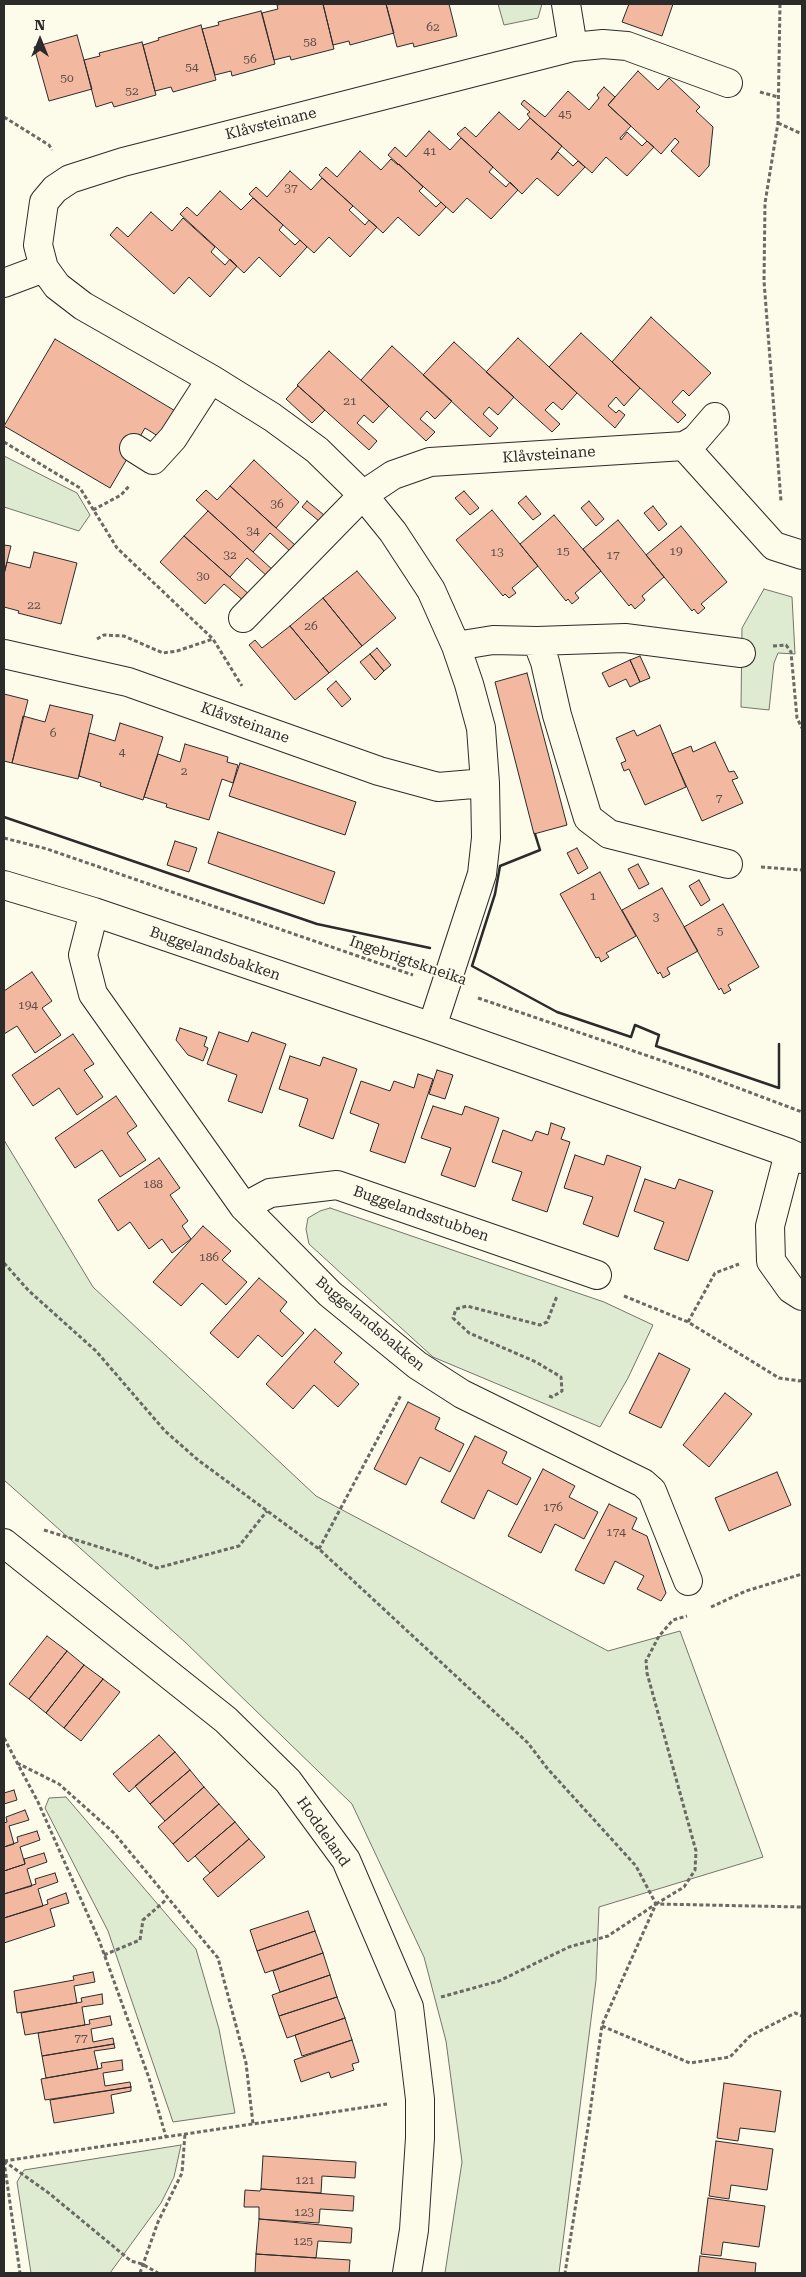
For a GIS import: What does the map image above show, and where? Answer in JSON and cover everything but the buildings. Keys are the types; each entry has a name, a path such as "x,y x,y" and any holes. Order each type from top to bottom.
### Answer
{"street":[{"path":"566,4 573,47"},
{"name":"Klåvsteinane","path":"432,1027 482,874 486,838 481,728 456,646 430,590 393,532 363,495 317,450 272,417 211,379 84,306 57,286 44,268 38,245 44,202 55,189 70,179 132,160 573,47 603,44 627,46 728,84"},
{"path":"4,283 44,268"},
{"path":"144,454 173,438 211,379"},
{"path":"715,417 696,439 684,446 774,546 802,555"},
{"name":"Klåvsteinane","path":"363,495 393,475 430,462 684,446"},
{"path":"243,618 363,495"},
{"path":"456,646 493,640 537,641 625,638 741,653"},
{"path":"537,641 545,662 557,715 588,818 609,834 728,864"},
{"name":"Klåvsteinane","path":"4,654 128,682 379,771 438,787 485,783"},
{"name":"Buggelandsbakken","path":"4,885 94,912 432,1027 798,1156"},
{"name":"Buggelandsbakken","path":"94,912 83,955 94,994 244,1207 330,1294 417,1365 462,1394 643,1483 652,1491 688,1581"},
{"path":"798,1156 770,1226 771,1261 791,1289 802,1296"},
{"name":"Buggelandsstubben","path":"244,1207 270,1193 336,1185 606,1284"},
{"name":"Hoddeland","path":"4,1543 226,1720 288,1781 346,1860 409,2007 420,2099 420,2138 414,2230 407,2273"}],"path":[{"path":"774,546 781,502 764,281 764,203 778,123 780,4"},
{"path":"4,117 49,145 70,179"},
{"path":"778,123 802,134"},
{"path":"4,442 80,488 117,548 213,639 246,693 243,723"},
{"path":"94,510 121,495 144,454"},
{"path":"84,672 96,640 104,634 124,636 163,653 177,651 213,639"},
{"path":"741,653 769,656 774,645 786,646 791,652 797,718 802,728"},
{"name":"Ingebrigtskneika","path":"4,838 47,849 692,1071 802,1112"},
{"path":"728,864 802,870"},
{"path":"4,1263 29,1291 96,1351 165,1431 198,1460 319,1549 528,1743 547,1768 636,1866 656,1904"},
{"path":"688,1322 715,1273"},
{"path":"606,1284 632,1298 688,1322 778,1378 802,1380"},
{"path":"544,1394 552,1397 562,1391 561,1377 536,1362 469,1333 453,1318 456,1309 467,1306 540,1326 546,1322 560,1289"},
{"path":"319,1549 417,1365"},
{"path":"37,1528 128,1556 157,1568 239,1546 267,1511"},
{"path":"703,1611 746,1591 802,1574"},
{"path":"409,2007 499,1981 569,1948 608,1936 684,1887 695,1870 696,1851 647,1673 646,1661 659,1636 673,1620 695,1613"},
{"path":"4,1738 38,1802 104,1955 149,2078 166,2137"},
{"path":"17,1763 59,1784 114,1833 218,1958 246,2063 253,2124"},
{"path":"104,1955 140,1940 143,1920 167,1899"},
{"path":"656,1904 802,1907"},
{"path":"565,2273 602,2026 656,1904"},
{"path":"602,2026 690,2064 730,2057 750,2036 795,2013 802,2016"},
{"path":"4,2161 420,2099"},
{"path":"140,2273 158,2222 182,2173 186,2134"},
{"path":"4,2161 50,2194 131,2261 142,2264 158,2273"},
{"path":"4,2161 20,2273"}],"green space":[{"path":"498,4 542,4 538,18 504,25"},
{"path":"4,456 77,493 90,515 79,531 4,507"},
{"path":"764,589 792,597 795,654 778,653 774,663 769,710 741,707 742,628"},
{"path":"4,1140 93,1287 316,1496 608,1651 680,1631 763,1857 599,1907 596,1980 559,2273 445,2273 462,2162 446,2041 424,1957 352,1804 185,1642 4,1480"},
{"path":"330,1208 604,1302 653,1325 628,1378 600,1427 433,1357 309,1244 306,1229 308,1218"},
{"path":"66,1797 196,1949 219,2029 235,2113 173,2122 108,1931 45,1808 49,1798"},
{"path":"181,2145 174,2177 161,2203 110,2273 31,2273 17,2182 24,2170"}],"wall":[{"path":"4,817 317,924 430,948"},
{"path":"535,834 540,850 500,866 495,894 472,966 557,1012 631,1037 635,1025 659,1035 656,1046 779,1088 779,1044"}]}
